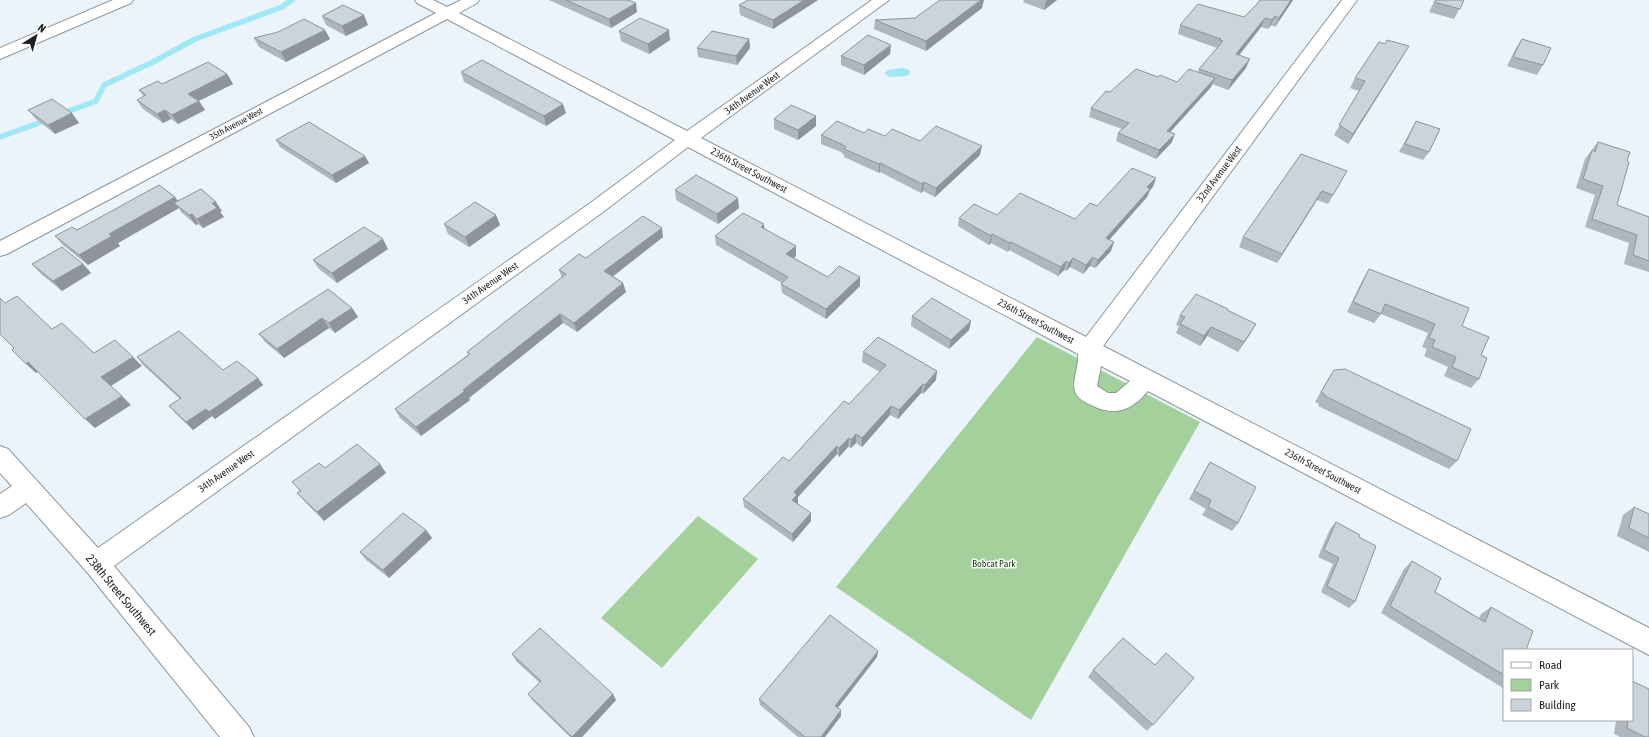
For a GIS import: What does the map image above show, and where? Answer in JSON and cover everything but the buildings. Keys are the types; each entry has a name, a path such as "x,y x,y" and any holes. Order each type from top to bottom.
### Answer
{"street":[{"path":"0,54 126,0"},
{"name":"236th Street Southwest","path":"422,0 689,138 1649,642"},
{"name":"35th Avenue West","path":"0,249 472,0"},
{"name":"34th Avenue West","path":"96,564 596,208 689,138 882,0"},
{"name":"32nd Avenue West","path":"1089,348 1350,0"},
{"path":"1089,348 1090,365 1085,383 1086,391 1103,402 1119,403 1131,395 1146,379"},
{"name":"238th Street Southwest","path":"0,456 96,564 239,737"},
{"path":"0,507 28,488"}],"green space":[{"name":"Bobcat Park","path":"1037,337 1200,422 1031,720 836,587"},
{"path":"698,516 758,559 662,668 601,618"}],"water":[{"path":"903,68 909,70 910,72 907,76 890,77 884,73 888,70"}],"waterway":[{"path":"61,114 96,101 104,85 153,62 195,39 282,7 292,0"},
{"path":"0,137 50,119"}]}
